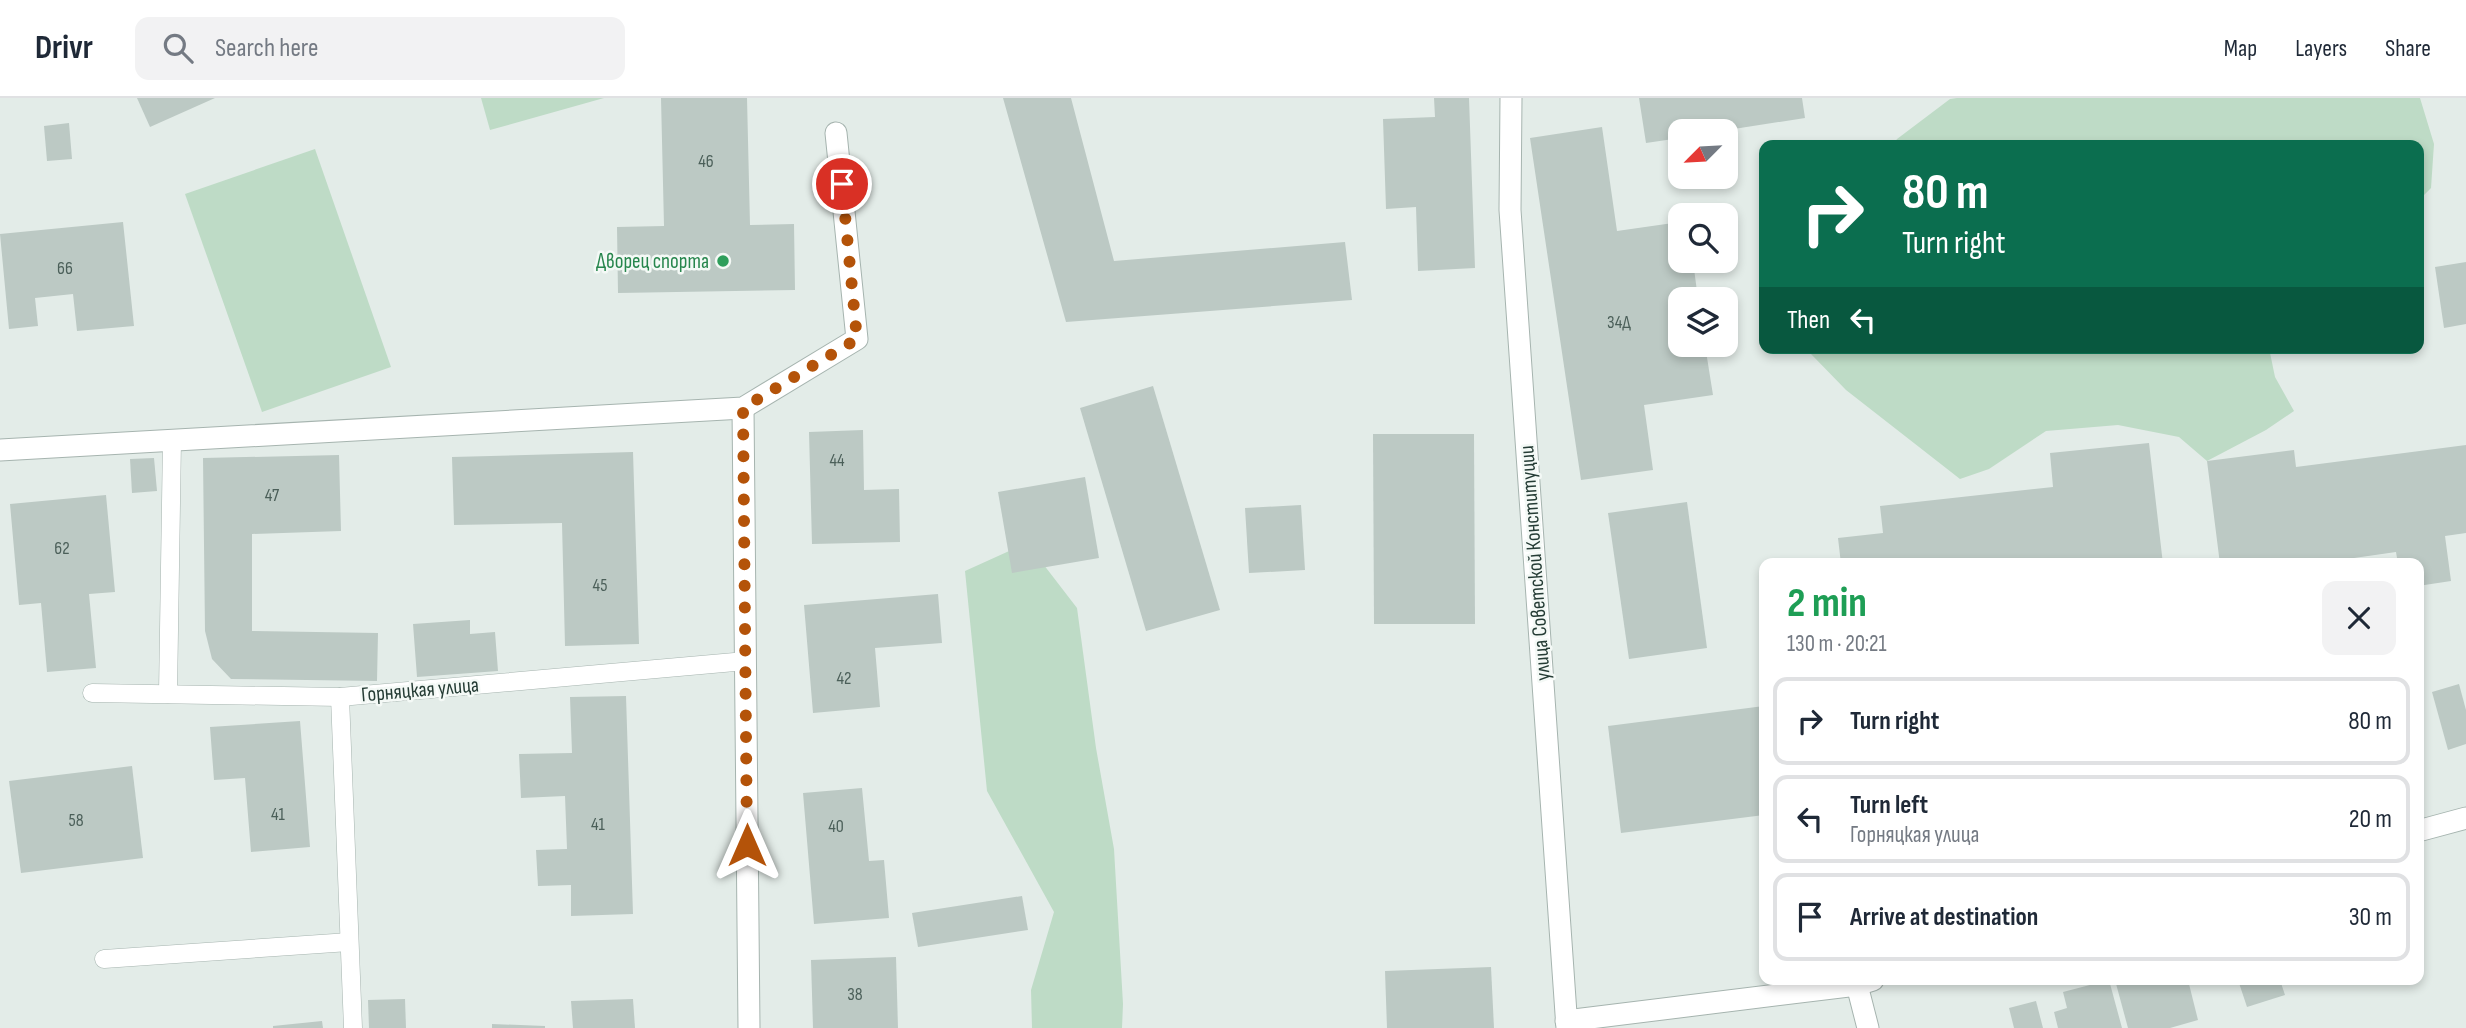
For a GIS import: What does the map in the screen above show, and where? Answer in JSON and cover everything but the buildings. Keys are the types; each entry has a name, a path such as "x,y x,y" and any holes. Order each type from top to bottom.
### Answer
{"street":[{"name":"улица Советской Конституции","path":"1511,98 1510,210 1566,1024"},
{"path":"0,450 743,408 857,339 836,133"},
{"path":"743,408 749,1028"},
{"path":"2424,829 2466,818"},
{"path":"1566,1024 1844,985"},
{"path":"1865,985 1868,1028"}],"lane":[{"path":"168,694 172,440"},
{"name":"Горняцкая улица","path":"352,1028 340,697 746,661"},
{"path":"92,693 340,697"},
{"path":"104,959 349,942"}],"green space":[{"path":"481,98 604,98 490,130"},
{"path":"2420,98 2434,144 2431,188 2424,195 2424,140 1896,140 1950,99"},
{"path":"315,149 391,367 262,412 185,194"},
{"path":"1811,354 2270,354 2275,377 2294,411 2266,430 2207,461 2179,437 2118,425 2046,431 1989,469 1960,479 1846,390"},
{"path":"1027,543 1077,608 1096,748 1114,849 1122,1028 1032,1028 1031,990 1054,912 987,791 965,571"}],"place":[{"name":"Дворец спорта","path":"723,261"}],"route":[{"path":"747,845 743,408 857,339 842,184"}]}
